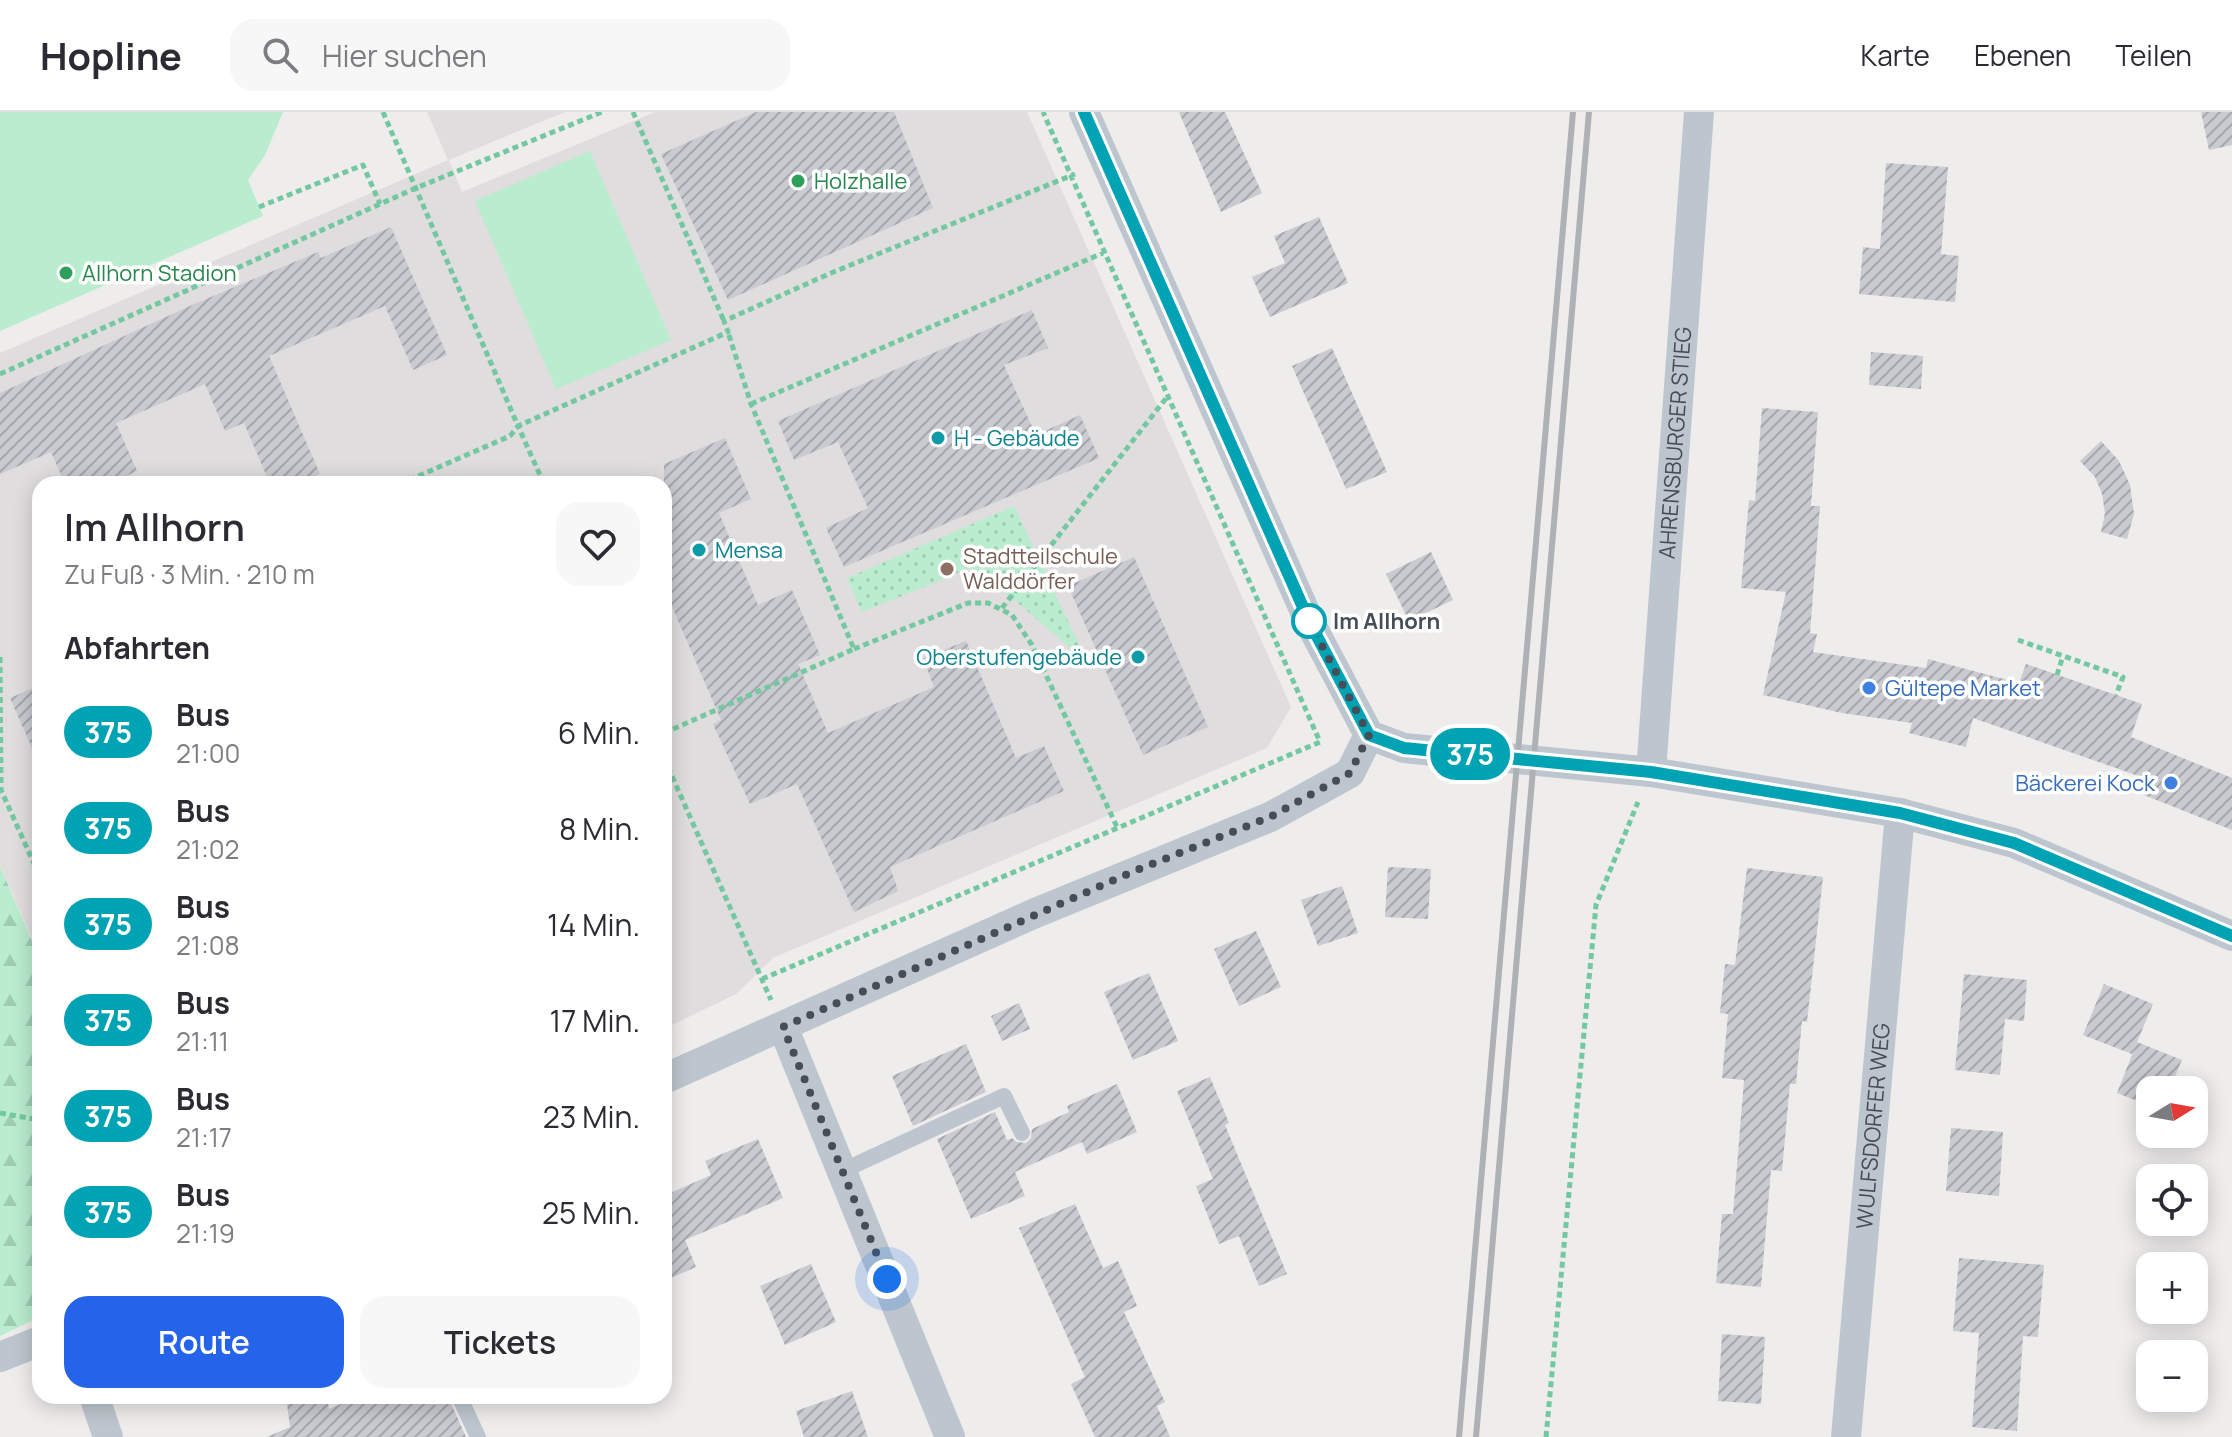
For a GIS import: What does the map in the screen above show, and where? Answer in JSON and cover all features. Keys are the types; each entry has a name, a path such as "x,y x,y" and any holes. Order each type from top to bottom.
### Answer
{"street":[{"path":"1084,112 1310,623 1369,735 1404,748 1651,772 1900,813 2014,843 2232,936"},
{"name":"AHRENSBURGER STIEG","path":"1651,772 1699,112"},
{"path":"672,1076 1104,884 1270,817 1350,773 1369,735"},
{"name":"WULFSDORFER WEG","path":"1846,1437 1900,813"},
{"path":"783,1027 950,1437"},
{"path":"0,1357 32,1344"},
{"path":"97,1404 108,1437"}],"lane":[{"path":"842,1171 1004,1096 1022,1133"},
{"path":"463,1404 478,1437"}],"path":[{"path":"383,112 540,476"},
{"path":"0,374 416,188 602,112"},
{"path":"633,112 724,321 751,404 854,649"},
{"path":"762,979 1320,742 1043,112"},
{"path":"259,207 363,165 380,204"},
{"path":"724,321 831,273 1072,175 1110,167"},
{"path":"751,404 1103,253"},
{"path":"418,476 510,436 518,426 728,332"},
{"path":"1002,608 1167,397"},
{"path":"672,729 854,649 978,601 1002,608 1012,615 1032,645 1117,827"},
{"path":"2018,640 2123,677 2116,695"},
{"path":"2057,675 2063,656"},
{"path":"0,657 1,790 32,859"},
{"path":"1546,1437 1596,905 1651,772"},
{"path":"672,776 783,1027"},
{"path":"0,1113 32,1119"}],"shaded area":[{"name":"Stadtteilschule Walddörfer","path":"427,112 565,112 449,160 462,192 655,112 1027,112 1291,707 1267,748 773,958 736,994 672,1025 672,476 32,476 32,939 0,865 0,353 448,160"}],"green space":[{"name":"Allhorn Stadion","path":"0,112 283,112 265,155 248,180 263,216 0,331"},
{"path":"590,151 671,340 556,389 475,201"},
{"path":"1014,506 1087,662 1011,597 970,568 862,612 847,578"},
{"path":"0,866 32,941 32,1321 0,1336"}],"building":[{"name":"Holzhalle","path":"756,112 894,112 933,208 728,300 661,154"},
{"path":"1179,112 1225,112 1262,193 1221,212"},
{"path":"2201,112 2232,112 2232,145 2209,150"},
{"path":"1886,163 1948,167 1941,254 1959,256 1955,302 1859,294 1863,247 1880,249"},
{"path":"1319,217 1348,283 1270,317 1252,277 1285,263 1274,236"},
{"path":"391,227 447,355 413,370 385,306 269,356 320,474 267,476 244,423 225,431 205,384 116,423 137,471 126,476 62,476 51,452 0,474 0,393 192,305 318,252 321,258"},
{"name":"H - Gebäude","path":"1032,310 1048,348 1004,365 1036,435 1080,415 1099,458 844,567 826,528 868,508 838,442 794,460 778,421"},
{"path":"1332,348 1387,472 1346,489 1292,366"},
{"path":"1871,352 1923,356 1921,389 1869,385"},
{"path":"1762,408 1818,412 1811,506 1820,506 1810,633 1817,634 1813,652 1926,668 1928,659 2019,683 2026,664 2142,704 2131,737 2232,778 2232,830 2144,795 2150,780 1973,718 1966,747 1909,733 1912,723 1842,713 1763,695 1786,592 1741,588 1749,500 1755,501"},
{"path":"725,438 751,499 719,513 758,605 792,590 820,655 798,664 828,733 934,687 923,658 966,641 1016,758 1044,746 1064,791 890,867 898,891 854,912 797,784 750,804 713,724 721,720 672,607 672,476 664,476 664,464"},
{"path":"2101,441 2119,461 2130,485 2134,514 2127,539 2101,532 2105,513 2102,494 2095,477 2080,461"},
{"path":"1431,552 1453,600 1409,621 1386,574"},
{"name":"Oberstufengebäude","path":"1134,557 1208,727 1143,755 1068,586"},
{"path":"32,688 32,748 10,698"},
{"path":"1388,867 1431,869 1428,919 1385,917"},
{"path":"1747,868 1823,877 1807,1022 1802,1021 1796,1084 1790,1084 1782,1171 1771,1170 1761,1287 1716,1283 1722,1214 1733,1214 1744,1080 1722,1078 1728,1014 1720,1013 1725,964 1735,965"},
{"path":"1342,886 1358,933 1318,946 1301,900"},
{"path":"1256,931 1281,987 1239,1006 1214,949"},
{"path":"1149,973 1178,1041 1133,1060 1104,992"},
{"path":"1964,974 2027,980 2024,1021 2005,1019 2000,1075 1955,1070"},
{"path":"2104,984 2153,1004 2132,1054 2083,1035"},
{"path":"1019,1003 1030,1029 1002,1041 991,1016"},
{"path":"2137,1042 2182,1060 2175,1076 2136,1076 2136,1100 2117,1093"},
{"path":"966,1044 986,1092 913,1126 892,1076"},
{"path":"1210,1077 1229,1123 1225,1125 1287,1274 1259,1286 1239,1236 1219,1244 1196,1186 1213,1179 1177,1091"},
{"path":"1117,1084 1137,1132 1087,1154 1082,1142 1015,1172 1025,1196 971,1219 937,1139 995,1112 1007,1140 1012,1138 1026,1143 1031,1138 1032,1129 1069,1112 1067,1106"},
{"path":"1951,1128 2003,1132 1999,1196 1946,1191"},
{"path":"758,1139 783,1198 685,1240 696,1267 672,1278 672,1192 711,1175 705,1161"},
{"path":"1075,1204 1103,1268 1118,1261 1137,1306 1124,1312 1165,1402 1157,1406 1170,1437 1095,1437 1071,1384 1085,1377 1019,1228"},
{"path":"1959,1258 2044,1265 2038,1337 2023,1336 2017,1431 1972,1427 1979,1333 1953,1331"},
{"path":"811,1264 836,1322 785,1345 760,1286"},
{"path":"1722,1334 1765,1337 1761,1404 1718,1401"},
{"path":"852,1391 868,1437 804,1437 796,1411"},
{"path":"287,1404 328,1404 329,1409 341,1404 451,1404 466,1437 267,1437 290,1427"}],"railway":[{"path":"1459,1437 1573,112"},
{"path":"1476,1437 1589,112"}],"bus line":[{"name":"375","path":"1084,112 1310,623 1357,718 1369,735 1404,748 1651,772 1900,813 2014,843 2232,936"}],"place":[{"name":"Holzhalle","path":"798,181"},
{"name":"Allhorn Stadion","path":"66,273"},
{"name":"H - Gebäude","path":"938,438"},
{"name":"Mensa","path":"699,550"},
{"name":"Stadtteilschule Walddörfer","path":"947,569"},
{"name":"Im Allhorn","path":"1309,621"},
{"name":"Oberstufengebäude","path":"1138,657"},
{"name":"Gültepe Market","path":"1869,688"},
{"name":"Bäckerei Kock","path":"2171,783"}],"route":[{"path":"887,1279 783,1027 1033,914 1270,817 1350,773 1369,735 1357,718 1309,621"}]}
